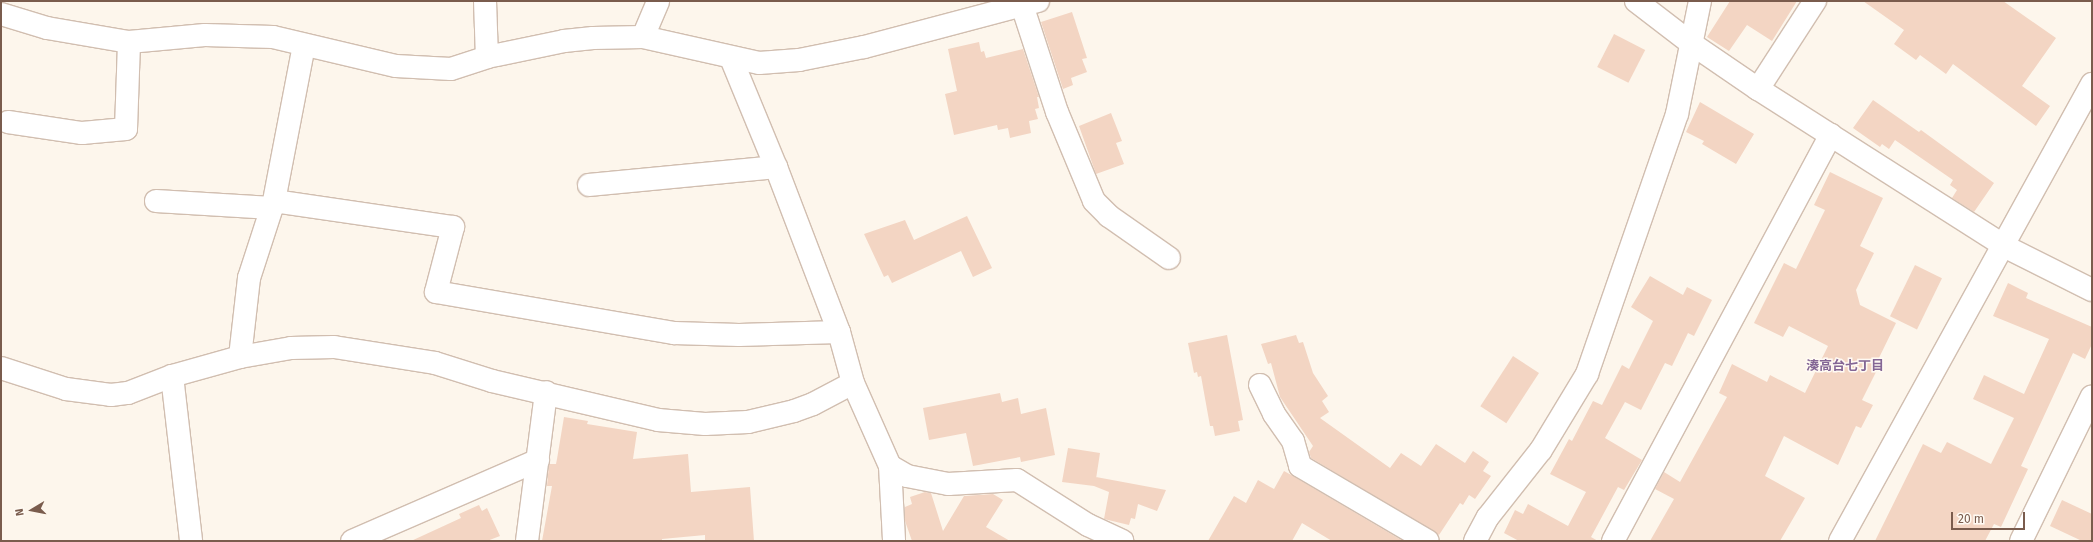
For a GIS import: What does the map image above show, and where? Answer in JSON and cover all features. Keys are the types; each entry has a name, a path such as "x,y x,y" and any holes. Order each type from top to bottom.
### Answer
{"street":[{"path":"485,1 487,57"},
{"path":"643,37 658,1"},
{"path":"1636,1 1692,44 1758,88 2004,246 2092,290"},
{"path":"1475,541 1488,517 1541,450 1587,374 1677,114 1700,1"},
{"path":"1758,88 1815,1"},
{"path":"1,14 47,28 129,42 205,34 273,37 396,66 451,69 487,57 564,40 643,37 759,64 799,60 864,46 1030,3 1057,112 1094,201 1109,216 1169,258"},
{"path":"8,122 82,133 126,129 129,42"},
{"path":"240,358 248,278 273,204 304,45"},
{"path":"731,58 776,167 838,332 853,383 890,466 894,541"},
{"path":"1840,541 2092,84"},
{"path":"1613,541 1830,135"},
{"path":"589,185 776,167"},
{"path":"156,201 273,204 453,227 436,292 674,333 739,335 838,332"},
{"path":"1,368 66,389 110,395 128,393 172,376 240,358 292,348 334,346 435,363 492,381 546,392 658,420 705,424 748,422 794,411 813,404 853,383"},
{"path":"172,376 191,541"},
{"path":"1260,385 1274,414 1293,441 1300,466 1428,541"},
{"path":"527,541 546,392"},
{"path":"2021,541 2092,396"},
{"path":"352,541 538,460"},
{"path":"890,466 908,476 937,483 1016,480 1088,525 1122,541"}],"building":[{"path":"1730,1 1797,1 1772,41 1747,25 1729,51 1707,37"},
{"path":"1863,1 2003,1 2056,38 2022,86 2050,106 2036,126 1953,64 1946,74 1920,55 1916,60 1894,44 1904,30"},
{"path":"1072,12 1087,58 1082,59 1087,72 1071,78 1073,85 1063,89 1041,22"},
{"path":"1614,34 1645,50 1628,83 1597,67"},
{"path":"979,42 981,52 984,51 986,58 1023,49 1039,97 1037,97 1039,108 1035,109 1038,119 1029,121 1031,133 1010,138 1008,128 998,130 997,125 954,135 945,94 957,91 948,49"},
{"path":"1873,100 1919,132 1921,130 1994,183 1974,212 1952,198 1957,190 1950,185 1953,180 1895,140 1889,149 1882,144 1880,147 1853,128"},
{"path":"1700,102 1754,134 1736,164 1702,144 1704,141 1686,132"},
{"path":"1111,113 1122,141 1116,143 1124,164 1096,174 1079,126"},
{"path":"1830,172 1883,198 1860,246 1874,253 1856,290 1860,305 1896,323 1876,364 1879,366 1862,400 1873,405 1861,428 1856,426 1838,465 1784,436 1765,476 1805,498 1780,541 1650,541 1674,499 1655,489 1664,472 1680,482 1727,397 1719,393 1732,364 1767,382 1770,375 1805,393 1828,346 1789,326 1783,337 1754,323 1784,263 1796,269 1825,210 1814,205"},
{"path":"967,216 992,268 973,277 961,251 892,283 888,275 884,277 864,234 905,220 914,240"},
{"path":"1915,265 1942,278 1917,329 1890,316"},
{"path":"1650,276 1683,295 1687,287 1712,300 1694,336 1688,333 1672,366 1665,363 1641,410 1625,402 1605,438 1642,460 1624,490 1618,487 1591,537 1598,541 1519,541 1504,533 1515,510 1523,514 1528,504 1568,526 1586,492 1550,474 1569,439 1572,441 1593,401 1602,405 1622,365 1629,369 1653,321 1631,307"},
{"path":"2008,283 2028,293 2026,298 2092,327 2092,344 2085,359 2073,353 2021,466 2028,469 2001,527 1994,524 1985,541 1875,541 1923,444 1941,453 1947,442 1991,464 2014,418 1973,399 1984,375 2024,394 2049,339 1993,316"},
{"path":"1227,335 1243,420 1238,421 1240,431 1215,436 1213,426 1210,426 1201,376 1198,377 1197,372 1194,373 1188,343"},
{"path":"1296,335 1299,343 1303,342 1313,373 1328,396 1322,401 1329,412 1320,418 1390,468 1401,453 1421,466 1436,444 1465,463 1473,451 1489,462 1483,471 1491,476 1475,499 1469,495 1463,505 1460,503 1439,535 1311,458 1309,452 1313,446 1280,397 1271,363 1268,364 1261,344"},
{"path":"1513,356 1539,373 1506,423 1480,406"},
{"path":"1000,393 1002,402 1018,398 1021,414 1046,408 1055,455 1021,462 1020,457 973,466 966,433 929,440 923,408"},
{"path":"564,417 588,421 587,424 637,432 633,459 688,454 691,492 750,487 754,541 705,541 705,535 662,539 662,541 542,541 552,486 547,486 549,464 556,464"},
{"path":"1068,448 1100,453 1096,477 1166,490 1157,511 1138,504 1135,519 1131,518 1129,525 1104,519 1109,492 1094,486 1062,482"},
{"path":"1284,471 1403,541 1332,541 1302,523 1292,541 1208,541 1234,496 1246,503 1258,480 1274,489"},
{"path":"925,492 931,493 943,531 964,496 993,494 1003,500 986,527 1010,541 912,541 905,521 905,507 912,504 910,497"},
{"path":"2062,500 2092,514 2092,541 2082,541 2050,526"},
{"path":"479,505 482,511 487,508 500,536 487,541 411,541 461,518 459,514"}],"district":[{"name":"湊高台七丁目","path":"1845,366"}]}
